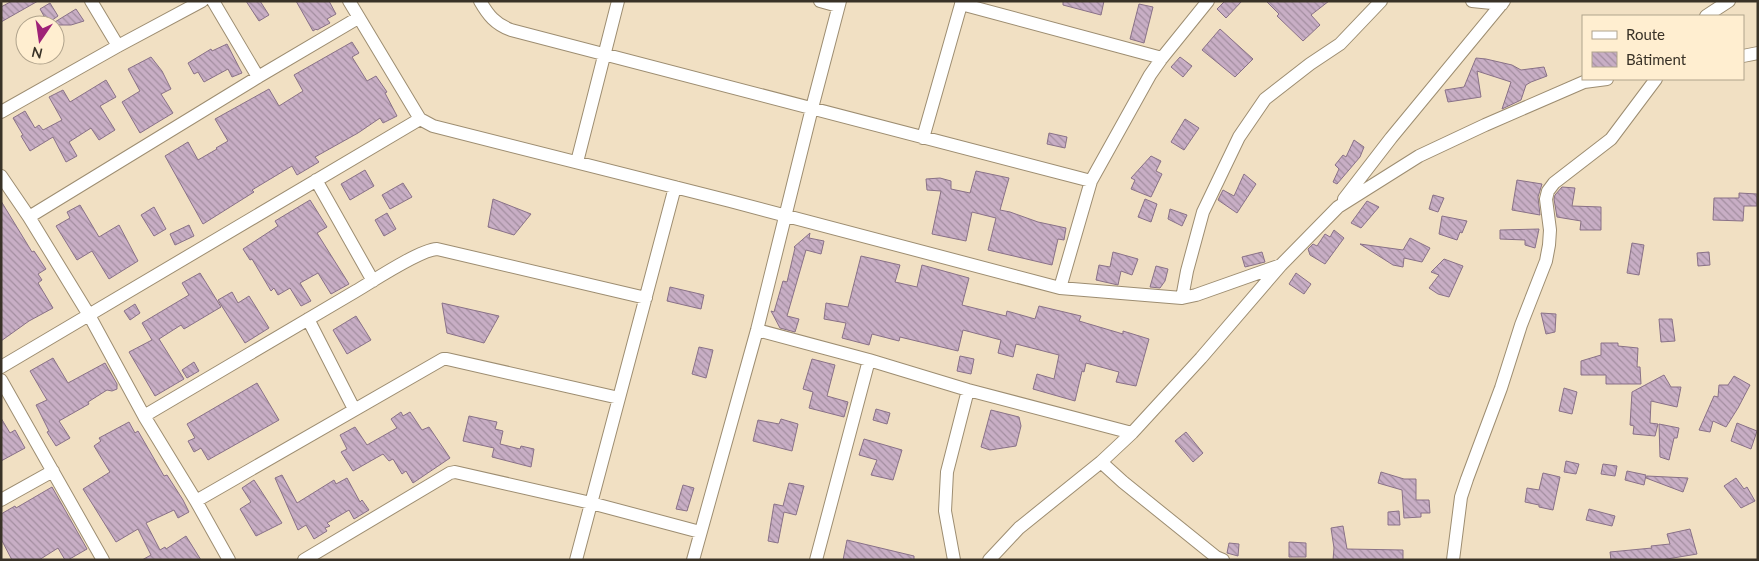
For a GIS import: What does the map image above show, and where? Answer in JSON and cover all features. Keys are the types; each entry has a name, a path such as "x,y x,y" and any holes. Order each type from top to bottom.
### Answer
{"street":[{"path":"91,1 118,46"},
{"path":"1,112 202,1"},
{"path":"213,1 258,77"},
{"path":"349,1 420,119 433,126 1060,288 1182,298 1196,295 1280,265"},
{"path":"480,1 489,16 501,26 604,55 1090,181"},
{"path":"577,162 618,1"},
{"path":"693,560 757,330 839,4 820,1"},
{"path":"1060,288 1090,181 1150,75 1208,1"},
{"path":"1182,298 1187,271 1203,212 1239,137 1265,99 1310,64 1340,44 1381,1"},
{"path":"1472,1 1503,2"},
{"path":"1708,15 1729,1"},
{"path":"990,560 1019,528 1101,462 1132,433 1201,358 1280,265 1338,207 1391,138 1503,2"},
{"path":"924,138 961,3 1162,58"},
{"path":"29,217 358,18"},
{"path":"1744,56 1758,52"},
{"path":"1338,207 1419,156 1485,124 1586,80"},
{"path":"1453,560 1461,497 1466,479 1501,388 1521,325 1546,261 1550,230 1546,199 1548,191 1554,183 1611,139 1655,80"},
{"path":"1,367 420,119"},
{"path":"1,176 29,217 89,315 144,416 196,501 229,560"},
{"path":"316,180 373,281"},
{"path":"576,560 675,187"},
{"path":"144,416 422,253 437,249 646,298"},
{"path":"308,320 354,410"},
{"path":"757,330 869,360 968,390 1132,433"},
{"path":"196,501 434,363 447,359 619,398"},
{"path":"816,560 869,360"},
{"path":"1,380 53,470 99,558"},
{"path":"954,560 945,512 947,472 968,390"},
{"path":"1101,462 1142,498 1216,557 1223,560"},
{"path":"1,500 53,470"},
{"path":"304,560 453,472 458,471 700,532"}],"building":[{"path":"12,1 38,1 1,22 1,7"},
{"path":"246,1 260,1 269,15 259,21"},
{"path":"296,1 329,1 336,14 327,19 330,23 313,31"},
{"path":"1063,1 1104,1 1101,15 1063,5"},
{"path":"1225,1 1242,1 1226,18 1217,9"},
{"path":"1266,1 1329,1 1311,15 1320,25 1303,41 1277,16 1279,14"},
{"path":"50,3 57,15 43,15 40,9"},
{"path":"1139,4 1153,7 1144,43 1130,39"},
{"path":"76,9 84,21 65,25 65,16"},
{"path":"1220,29 1253,59 1235,77 1202,50"},
{"path":"352,42 359,53 352,57 367,81 376,76 387,92 385,93 397,116 383,123 380,118 358,133 315,157 319,162 297,175 292,166 252,190 254,192 203,224 165,156 188,142 198,160 217,149 228,141 215,119 269,89 279,106 303,91 294,75"},
{"path":"227,44 242,73 232,77 228,69 204,82 198,72 194,74 188,63 211,49 212,51"},
{"path":"151,57 162,71 171,89 161,94 173,113 140,133 122,102 140,91 128,69"},
{"path":"1180,57 1192,66 1183,77 1171,67"},
{"path":"1476,58 1512,65 1521,70 1544,67 1547,76 1526,85 1521,100 1502,109 1511,82 1477,71 1481,97 1448,102 1445,90 1464,87"},
{"path":"106,80 116,97 100,106 115,130 99,140 91,128 69,142 77,156 66,162 53,137 30,151 13,118 25,111 35,128 39,125 43,130 62,120 49,97 63,90 70,102"},
{"path":"1185,119 1199,128 1184,150 1171,142"},
{"path":"1049,133 1067,137 1065,148 1047,144"},
{"path":"1354,140 1364,147 1360,157 1337,184 1333,182 1339,169 1335,165 1343,155 1346,157"},
{"path":"1151,156 1161,161 1156,171 1162,174 1151,197 1131,189 1135,180 1131,178"},
{"path":"365,170 374,186 350,200 341,184"},
{"path":"976,171 1009,178 1000,210 1038,222 1066,228 1064,240 1058,239 1052,265 988,250 996,218 972,212 966,241 932,234 941,191 927,190 926,179 940,178 951,181 951,189 970,193"},
{"path":"1244,174 1256,184 1237,213 1218,200 1223,190 1234,196"},
{"path":"1517,180 1542,184 1538,197 1540,215 1512,210"},
{"path":"403,183 412,197 390,209 382,195"},
{"path":"1562,187 1575,188 1572,206 1601,207 1601,230 1580,230 1581,221 1557,217 1554,199"},
{"path":"1739,193 1757,194 1757,206 1744,206 1743,221 1713,220 1714,198 1739,198"},
{"path":"1433,195 1444,198 1438,212 1429,209"},
{"path":"493,199 531,214 514,235 488,227"},
{"path":"1145,199 1157,204 1151,222 1138,217"},
{"path":"310,200 327,227 317,233 349,284 331,294 318,273 300,283 311,301 301,306 290,288 278,295 274,288 271,291 252,259 250,260 243,249 278,226 275,221"},
{"path":"1,201 32,252 34,251 46,269 38,274 42,280 38,283 53,308 29,321 1,341"},
{"path":"1367,201 1379,207 1361,228 1351,223"},
{"path":"80,205 99,237 119,225 138,261 109,279 92,251 77,260 56,226 70,218 67,212"},
{"path":"154,207 166,229 154,236 141,215"},
{"path":"1170,209 1187,215 1182,226 1168,219"},
{"path":"387,213 396,229 384,236 375,220"},
{"path":"1442,216 1467,221 1457,240 1439,234"},
{"path":"189,225 194,236 175,245 170,234"},
{"path":"1539,229 1535,248 1525,245 1525,240 1500,239 1500,230"},
{"path":"1334,230 1344,238 1325,264 1310,255 1308,249 1313,244 1317,246 1325,234 1330,237"},
{"path":"810,233 809,238 824,241 821,254 806,250 787,316 799,319 795,332 780,328 771,311 774,312 783,281 787,282 794,247"},
{"path":"1410,238 1430,248 1422,262 1404,258 1403,267 1393,265 1360,244 1403,250"},
{"path":"1632,243 1644,245 1639,275 1627,273"},
{"path":"1113,252 1138,259 1132,275 1121,271 1118,285 1096,280 1099,265 1110,267"},
{"path":"1262,252 1265,262 1245,267 1242,257"},
{"path":"1709,252 1710,265 1698,266 1697,253"},
{"path":"861,256 900,265 895,282 917,287 922,265 969,278 962,305 1006,316 1007,311 1035,319 1039,306 1081,316 1079,321 1123,334 1123,331 1149,339 1136,386 1116,382 1119,372 1086,363 1084,372 1082,371 1075,401 1033,389 1037,374 1054,379 1059,355 1016,344 1013,357 998,353 1001,340 963,330 958,351 900,337 899,341 872,334 869,345 842,338 846,323 824,319 826,303 848,307"},
{"path":"1444,259 1463,266 1449,297 1438,294 1429,288 1439,275 1431,272"},
{"path":"1156,266 1168,269 1165,281 1160,288 1150,287"},
{"path":"200,273 221,307 184,329 181,325 159,339 184,379 155,396 129,352 152,340 142,323 189,295 182,283"},
{"path":"1296,273 1311,284 1304,294 1289,284"},
{"path":"670,287 704,295 701,309 667,301"},
{"path":"232,292 238,303 249,296 269,328 245,343 218,300"},
{"path":"442,303 499,316 484,343 447,333"},
{"path":"135,304 140,313 130,320 124,311"},
{"path":"1541,313 1556,314 1555,332 1546,334"},
{"path":"356,316 371,340 347,354 333,330"},
{"path":"1659,319 1672,319 1675,341 1661,342"},
{"path":"1601,343 1618,343 1618,346 1638,348 1637,367 1640,367 1641,384 1606,384 1606,375 1581,375 1581,361 1601,355"},
{"path":"699,347 713,350 706,378 692,374"},
{"path":"960,356 974,359 971,374 957,371"},
{"path":"53,358 68,383 105,363 117,384 117,389 107,390 88,402 89,404 59,421 70,438 56,446 47,432 49,431 36,405 47,400 30,371"},
{"path":"812,359 835,365 827,396 848,402 844,417 809,408 813,392 803,389"},
{"path":"194,362 199,371 187,378 182,370"},
{"path":"1664,375 1671,387 1681,387 1677,407 1651,401 1650,423 1658,424 1655,436 1633,434 1634,426 1630,425 1632,392"},
{"path":"1734,376 1750,385 1726,427 1713,421 1710,432 1699,430 1714,396 1718,397 1719,385 1728,385"},
{"path":"257,383 279,420 208,460 201,448 194,452 188,441 195,438 187,424"},
{"path":"1564,388 1577,392 1572,414 1559,411"},
{"path":"876,409 890,413 887,424 873,420"},
{"path":"991,410 1019,417 1021,426 1016,446 990,450 981,447"},
{"path":"401,412 403,416 410,412 422,430 429,427 450,458 413,483 406,471 402,474 393,459 389,461 383,454 353,471 341,452 347,449 340,435 355,427 367,445 397,428 391,419"},
{"path":"469,416 497,422 495,429 503,431 500,444 520,449 521,446 534,449 531,467 492,457 494,448 463,441"},
{"path":"1,418 10,433 15,430 25,448 1,461"},
{"path":"781,419 798,424 792,451 753,441 758,420 779,424"},
{"path":"129,422 135,433 138,431 164,476 167,475 189,512 178,518 174,510 146,523 160,550 165,547 166,549 186,536 201,560 142,560 151,555 138,529 116,542 83,489 110,472 94,446 101,441 99,438"},
{"path":"1737,423 1757,431 1751,449 1731,441"},
{"path":"1659,424 1679,428 1677,438 1674,438 1669,460 1660,457"},
{"path":"1186,432 1203,453 1193,462 1175,441"},
{"path":"864,439 902,450 893,480 871,475 877,460 859,455"},
{"path":"1566,461 1579,464 1576,474 1564,472"},
{"path":"1603,464 1617,466 1615,476 1601,474"},
{"path":"1627,471 1646,475 1644,485 1625,480"},
{"path":"1381,472 1404,479 1416,479 1416,500 1429,500 1430,513 1421,513 1421,517 1404,518 1402,490 1378,483"},
{"path":"1543,473 1560,477 1553,510 1525,502 1527,488 1539,490"},
{"path":"282,475 297,503 334,480 336,484 347,478 360,502 362,500 369,510 354,519 349,510 327,523 330,526 325,528 327,531 314,539 306,525 298,530 275,478"},
{"path":"1647,476 1688,478 1683,492 1646,478"},
{"path":"1736,478 1744,489 1747,487 1755,501 1741,508 1724,486"},
{"path":"254,480 282,523 256,536 240,509 251,502 242,488"},
{"path":"789,483 804,486 796,515 784,512 778,543 768,541 774,504 783,506"},
{"path":"683,485 694,488 687,511 676,509"},
{"path":"52,487 87,549 68,560 65,560 58,548 39,560 12,560 1,539 1,514 15,506 16,508"},
{"path":"1589,509 1615,516 1612,526 1586,520"},
{"path":"1399,511 1400,525 1388,525 1388,512"},
{"path":"1343,526 1347,549 1403,550 1403,560 1333,560 1334,548 1331,528"},
{"path":"1690,529 1697,554 1661,560 1611,560 1610,552 1652,548 1651,546 1670,544 1667,534"},
{"path":"847,540 914,556 914,560 843,560"},
{"path":"1289,542 1306,543 1306,557 1289,557"},
{"path":"1229,543 1239,544 1238,556 1227,553"}]}
